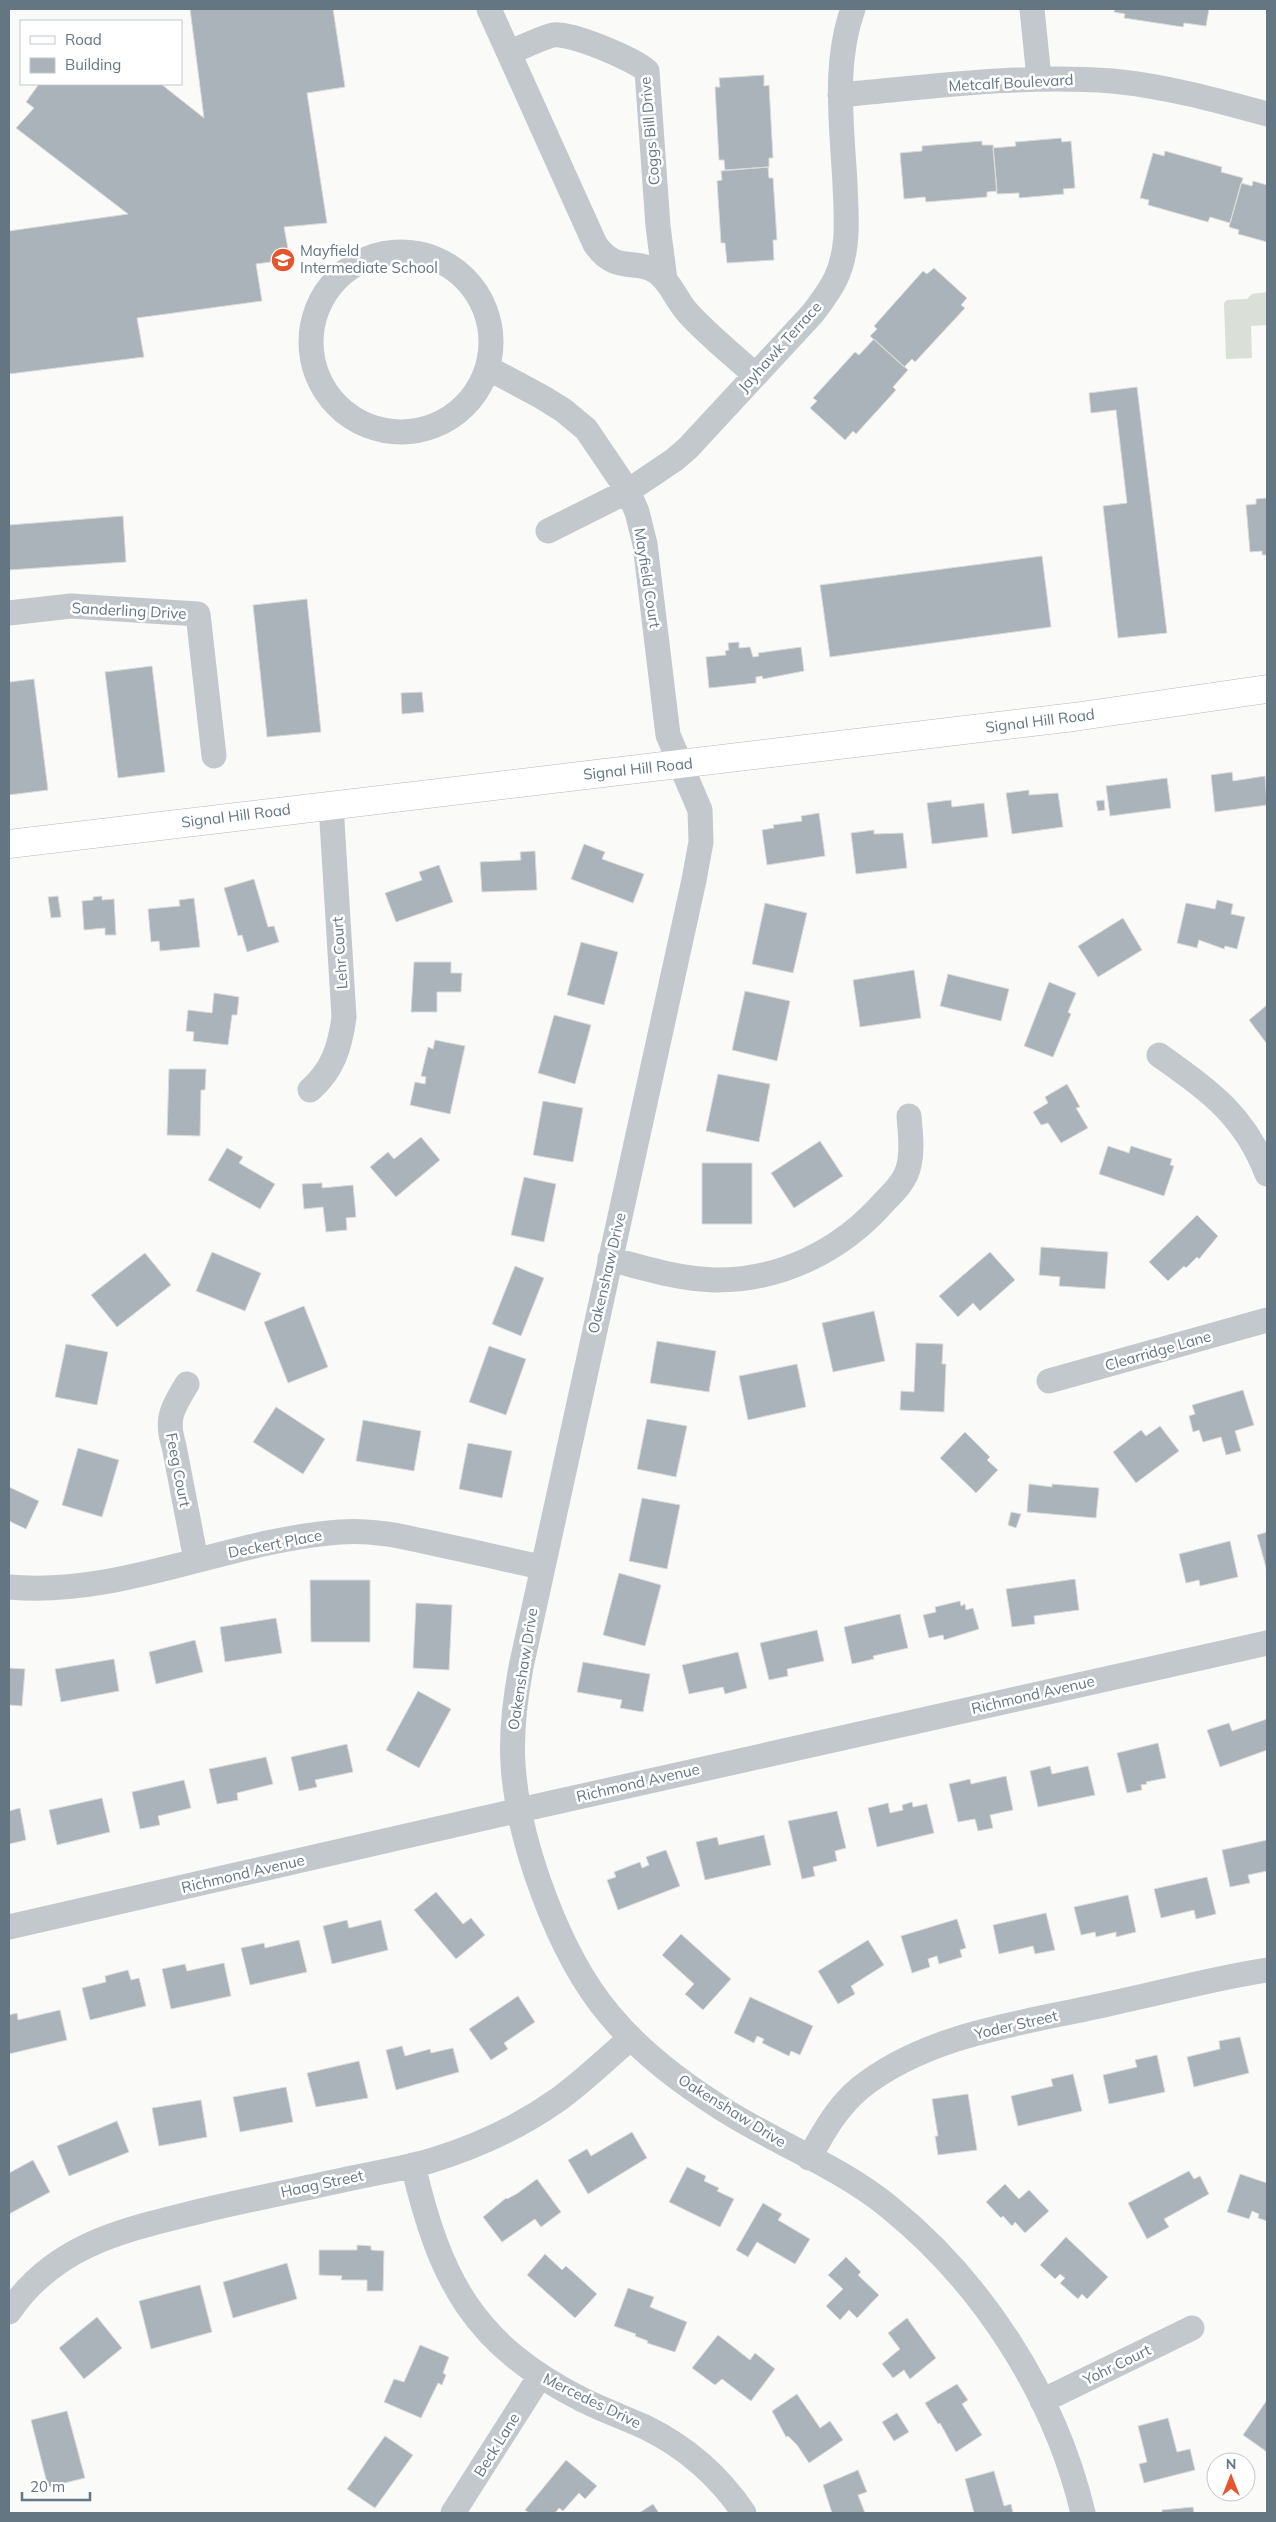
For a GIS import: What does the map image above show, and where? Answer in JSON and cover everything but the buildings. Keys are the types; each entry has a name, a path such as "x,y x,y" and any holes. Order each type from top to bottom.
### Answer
{"main road":[{"name":"Signal Hill Road","path":"9,844 1074,717 1267,689"}],"street":[{"name":"Coggs Bill Drive","path":"489,9 595,244 602,255 616,263 646,268 657,272 666,280 687,312 755,375"},
{"name":"Jayhawk Terrace","path":"548,532 628,491 660,471 688,448 812,313 836,277 844,250 847,227 840,94 841,57 853,9"},
{"path":"1032,9 1039,78"},
{"name":"Coggs Bill Drive","path":"509,53 553,36 564,35 577,37 647,71 658,226 666,280"},
{"name":"Metcalf Boulevard","path":"840,94 1039,78 1114,81 1152,86 1206,97 1267,114"},
{"path":"394,252 422,254 442,261 462,275 479,296 489,318 492,344 488,368 477,392 460,411 441,424 416,431 395,432 370,428 336,406 322,387 314,368 310,344 312,324 320,301 331,285 350,267 370,257 394,252"},
{"name":"Mayfield Court","path":"488,368 563,410 586,430 628,491 637,512 644,544 666,724 679,765"},
{"name":"Sanderling Drive","path":"9,613 71,606 198,614 214,756"},
{"name":"Oakenshaw Drive","path":"679,765 700,810 701,842 541,1567 521,1667 514,1713 513,1768 520,1810 530,1851 556,1925 586,1982 608,2013 631,2038 677,2077 720,2108 870,2192 941,2254 983,2305 1010,2344 1042,2401 1072,2475 1082,2513"},
{"name":"Lehr Court","path":"310,1090 322,1080 335,1059 341,1041 344,1017 331,805"},
{"path":"1159,1055 1224,1105 1252,1142 1267,1174"},
{"path":"610,1259 672,1276 713,1280 767,1274 793,1267 824,1253 868,1221 901,1184 909,1166 912,1148 909,1116"},
{"name":"Clearridge Lane","path":"1050,1381 1267,1320"},
{"name":"Feeg Court","path":"187,1384 170,1417 169,1432 174,1446 196,1560"},
{"name":"Deckert Place","path":"9,1588 37,1590 66,1588 132,1577 196,1560 305,1537 342,1532 375,1533 411,1539 541,1567"},
{"name":"Richmond Avenue","path":"9,1928 520,1810 1267,1643"},
{"name":"Yoder Street","path":"809,2158 828,2125 851,2097 881,2073 916,2055 974,2035 1267,1970"},
{"name":"Haag Street","path":"9,2312 40,2276 62,2259 122,2230 242,2201 413,2165 478,2144 520,2124 559,2098 631,2038"},
{"name":"Mercedes Drive","path":"413,2165 430,2230 462,2298 488,2334 540,2376 584,2401 646,2428 686,2452 714,2476 744,2513"},
{"name":"Yohr Court","path":"1042,2401 1192,2328"},
{"name":"Beck Lane","path":"453,2513 540,2376"}],"shaded area":[{"path":"1267,292 1267,325 1251,326 1252,358 1226,359 1224,303 1227,300 1247,299 1252,294"}],"place":[{"name":"Mayfield Intermediate School","path":"283,260"}]}
